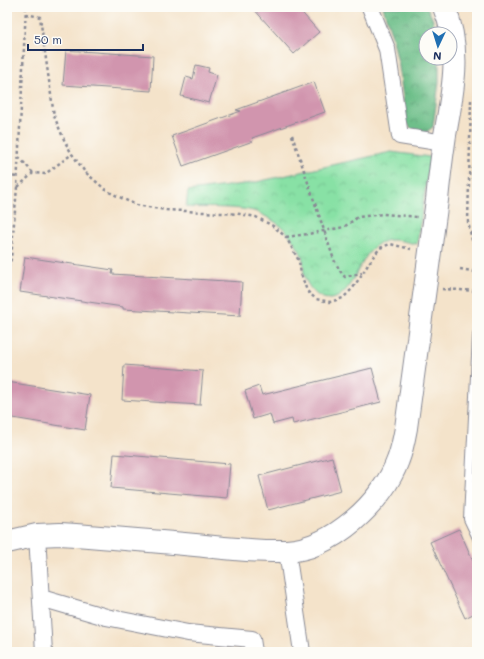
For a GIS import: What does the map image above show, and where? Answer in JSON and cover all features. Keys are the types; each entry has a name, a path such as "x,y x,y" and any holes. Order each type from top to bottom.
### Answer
{"street":[{"path":"370,7 387,49 400,136 444,143"},
{"path":"7,542 37,535 60,534 239,549 287,551 313,545 346,528 365,511 384,488 398,461 406,428 444,143 455,78 453,39 449,19 444,7"},
{"path":"37,535 44,652"},
{"path":"287,551 302,652"},
{"path":"41,598 113,618 188,633 252,639 254,652"}],"lane":[{"path":"477,335 468,519 477,538"}],"path":[{"path":"7,273 11,259 18,177 26,7"},
{"path":"26,14 40,17 54,116 65,142 85,172 107,191 136,205 166,210 240,214 256,217 273,226 286,237 299,261 301,274 307,291 316,299 330,302 343,298 353,288 380,248 390,244 414,249"},
{"path":"471,94 468,222 472,240 477,248"},
{"path":"292,135 334,260 345,277 363,272"},
{"path":"19,157 33,173 45,174 72,154"},
{"path":"17,187 33,173"},
{"path":"7,176 18,177"},
{"path":"286,237 344,227 358,217 382,214 425,218"},
{"path":"460,269 477,272"},
{"path":"436,288 477,290"}],"green space":[{"path":"383,7 427,7 434,26 418,26 418,66 439,66 439,82 433,127 425,133 414,131 406,123 399,67"},
{"path":"391,152 430,157 417,244 393,240 380,243 371,250 364,259 346,290 339,296 330,299 320,297 312,290 305,278 303,260 300,251 287,232 267,217 244,209 186,207 188,191 252,183"}],"building":[{"path":"252,7 297,7 319,32 294,54"},
{"path":"66,50 153,56 151,91 63,85"},
{"path":"196,65 209,68 208,72 217,75 209,103 181,96 186,77 193,79"},
{"path":"314,82 325,112 252,138 253,141 183,166 172,136 241,111 236,110"},
{"path":"25,257 113,270 112,274 242,282 240,316 123,309 123,307 20,292"},
{"path":"124,365 203,371 200,405 122,400"},
{"path":"372,368 381,402 293,424 292,419 273,424 270,414 253,419 245,391 259,386 262,395"},
{"path":"7,382 90,395 85,430 7,417"},
{"path":"114,454 230,464 227,498 111,488"},
{"path":"332,457 341,491 268,510 259,476"},
{"path":"459,529 477,570 477,612 465,618 430,542"}]}
